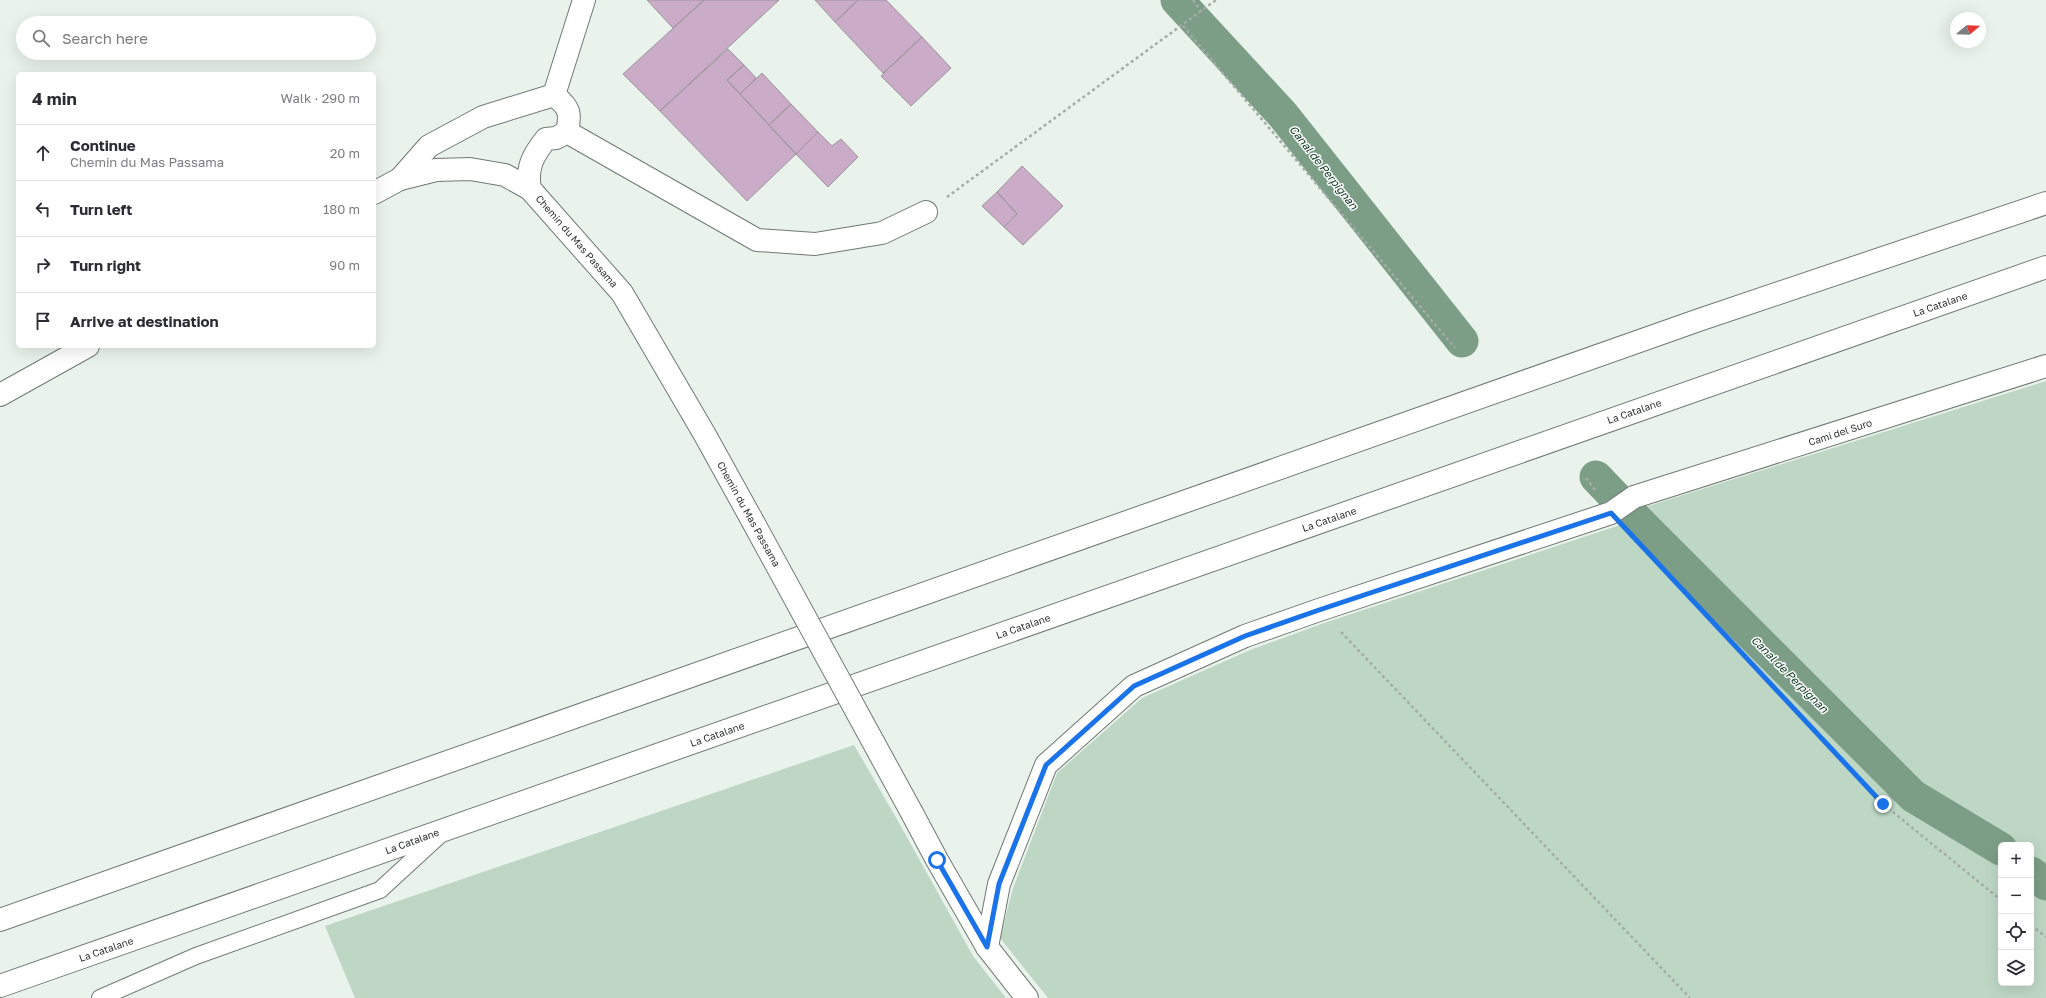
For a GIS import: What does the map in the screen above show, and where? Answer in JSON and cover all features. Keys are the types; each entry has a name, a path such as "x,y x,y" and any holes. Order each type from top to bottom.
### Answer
{"main road":[{"path":"554,95 584,0"},
{"path":"530,189 528,176 535,152 546,139 556,138 567,132 570,119 566,105 554,95"},
{"path":"400,179 429,146 483,118 554,95"},
{"path":"567,132 757,240 815,244 882,233 926,212"},
{"name":"Chemin du Mas Passama","path":"376,192 400,179 436,170 470,169 505,175 530,189 622,293 705,435 937,860 987,947 1027,998"},
{"path":"0,920 1692,323 2046,204"},
{"name":"La Catalane","path":"0,986 2046,267"},
{"path":"0,395 84,348"},
{"name":"Cami del Suro","path":"987,947 999,884 1046,765 1134,686 1245,636 1611,513 1634,497 2046,366"}],"lane":[{"path":"100,998 196,956 380,890 447,829"}],"path":[{"path":"1193,0 1201,11"},
{"path":"926,212 1183,26 1216,0"},
{"path":"1183,26 1455,348"},
{"path":"1611,513 1883,804 1998,898"},
{"path":"1319,610 1690,998"},
{"path":"2034,927 2046,937"}],"green space":[{"path":"2046,381 2046,998 1048,998 1000,938 1013,888 1057,773 1142,698 1250,650 1324,623 1617,526 1642,508"},
{"path":"854,745 973,956 1006,998 355,998 325,926"}],"building":[{"path":"647,0 704,0 673,28"},
{"path":"704,0 779,0 660,111 623,74"},
{"path":"815,0 858,0 835,22"},
{"path":"858,0 886,0 922,37 883,73 835,22"},
{"path":"922,37 951,68 911,106 881,76"},
{"path":"728,49 744,65 727,80 796,154 747,201 660,111"},
{"path":"744,65 756,78 740,94 727,80"},
{"path":"762,73 791,104 769,125 740,94"},
{"path":"791,104 818,132 796,154 769,125"},
{"path":"818,132 832,146 841,139 858,157 828,187 796,154"},
{"path":"1022,166 1063,206 1023,245 1004,227 1017,214 997,192"},
{"path":"997,192 1017,214 1004,227 982,206"}],"waterway":[{"name":"Canal de Perpignan","path":"1177,0 1283,115 1462,341"},
{"name":"Canal de Perpignan","path":"1596,477 1640,523 1913,796 1998,847"},
{"name":"Canal de Perpignan","path":"2034,875 2046,884"}],"route":[{"path":"937,860 987,947 999,884 1046,765 1134,686 1245,636 1611,513 1883,804"}]}
